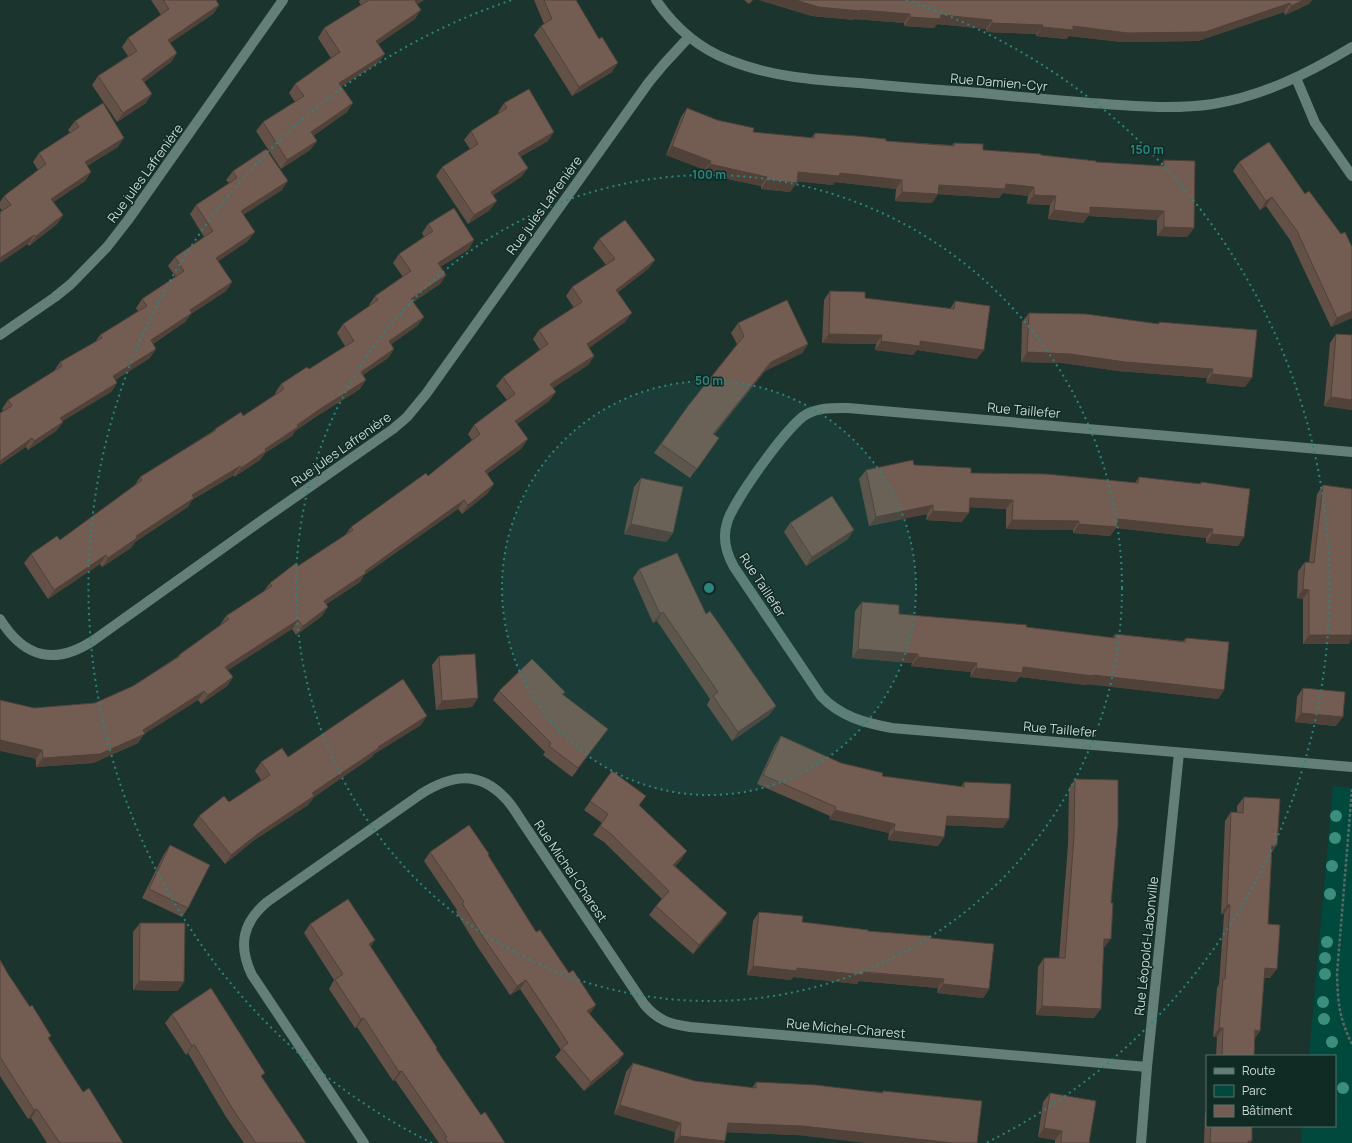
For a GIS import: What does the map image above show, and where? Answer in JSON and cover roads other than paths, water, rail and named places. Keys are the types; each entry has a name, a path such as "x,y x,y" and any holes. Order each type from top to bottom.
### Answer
{"street":[{"name":"Rue jules Lafrenière","path":"0,335 64,291 107,247 128,220 283,0"},
{"name":"Rue Damien-Cyr","path":"656,0 671,20 688,38 699,45 728,60 757,69 788,76 838,82 1143,107 1196,106 1221,102 1264,90 1296,78 1352,46"},
{"name":"Rue jules Lafrenière","path":"0,619 16,641 28,649 44,654 59,655 76,650 94,640 393,429 407,417 426,394 649,82 688,38"},
{"path":"1296,78 1315,123 1352,176"},
{"name":"Rue Taillefer","path":"1352,452 856,409 824,408 806,414 798,419 792,426 738,499 726,523 725,535 725,546 734,567 821,696 829,704 849,717 862,722 892,728 1352,767"},
{"name":"Rue Léopold-Labonville","path":"1140,1143 1146,1067 1179,752"},
{"name":"Rue Michel-Charest","path":"364,1143 252,975 245,957 244,936 246,927 258,909 267,902 421,794 435,785 455,778 480,781 505,798 523,822 644,1004 651,1012 664,1021 690,1027 1146,1067"}]}
